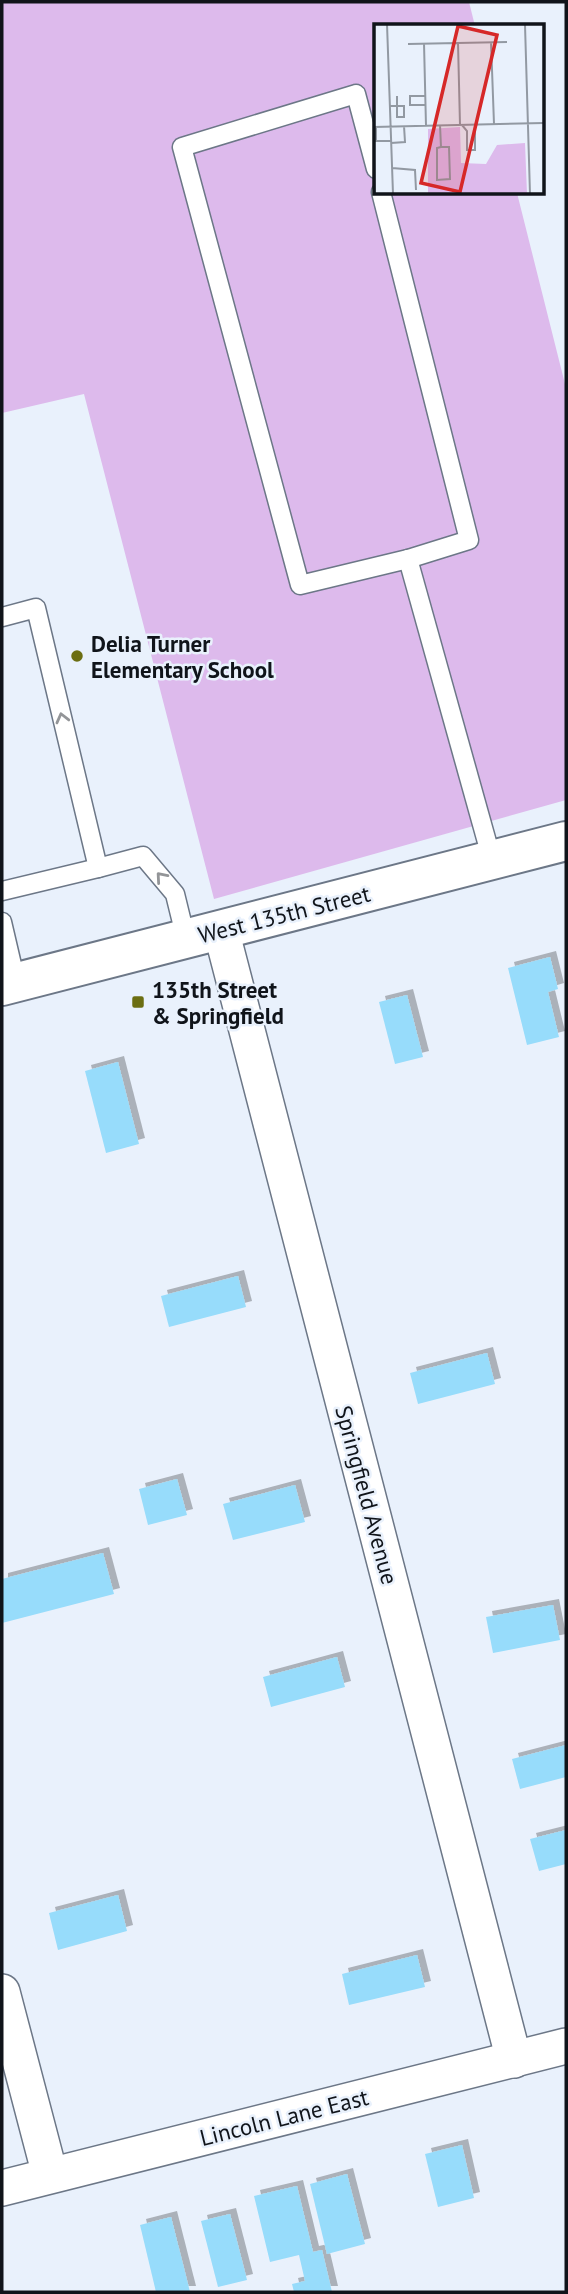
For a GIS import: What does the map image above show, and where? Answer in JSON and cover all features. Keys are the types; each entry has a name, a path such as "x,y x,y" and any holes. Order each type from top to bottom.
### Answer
{"street":[{"name":"West 135th Street","path":"9,984 566,841"},
{"name":"Springfield Avenue","path":"204,934 514,2060"},
{"path":"2,1992 50,2175"},
{"name":"Lincoln Lane East","path":"2,2188 566,2046"}],"lane":[{"path":"374,161 356,93 182,147 300,585 408,559 469,540 382,194"},
{"path":"408,559 492,860"},
{"path":"2,617 36,608 98,868"},
{"path":"2,891 143,856 204,934"},
{"path":"2,922 9,984"}],"shaded area":[{"path":"2,2 469,2 474,24 374,24 374,194 517,194 566,388 566,800 214,899 84,394 2,413"}],"building":[{"path":"550,957 558,989 548,992 559,1037 527,1045 508,968"},
{"path":"407,995 423,1057 395,1064 379,1002"},
{"path":"118,1062 139,1144 106,1153 85,1071"},
{"path":"238,1276 246,1307 169,1327 161,1296"},
{"path":"487,1353 495,1384 418,1404 410,1373"},
{"path":"177,1479 187,1515 148,1525 139,1489"},
{"path":"295,1485 305,1522 233,1540 223,1504"},
{"path":"103,1553 114,1594 2,1623 2,1579"},
{"path":"553,1605 560,1640 493,1653 486,1617"},
{"path":"337,1657 345,1687 271,1707 263,1677"},
{"path":"566,1745 566,1777 520,1789 512,1759"},
{"path":"566,1830 566,1864 539,1871 530,1839"},
{"path":"118,1895 127,1931 58,1950 49,1913"},
{"path":"417,1955 425,1987 349,2005 342,1974"},
{"path":"462,2145 474,2198 438,2207 425,2154"},
{"path":"347,2174 365,2244 327,2254 310,2184"},
{"path":"297,2186 313,2252 322,2250 332,2292 294,2292 292,2284 305,2281 299,2255 270,2262 254,2196"},
{"path":"230,2214 247,2280 218,2287 201,2221"},
{"path":"171,2217 190,2292 156,2292 140,2225"}],"place":[{"name":"Delia Turner Elementary School","path":"77,656"},
{"name":"135th Street & Springfield","path":"138,1002"}]}
